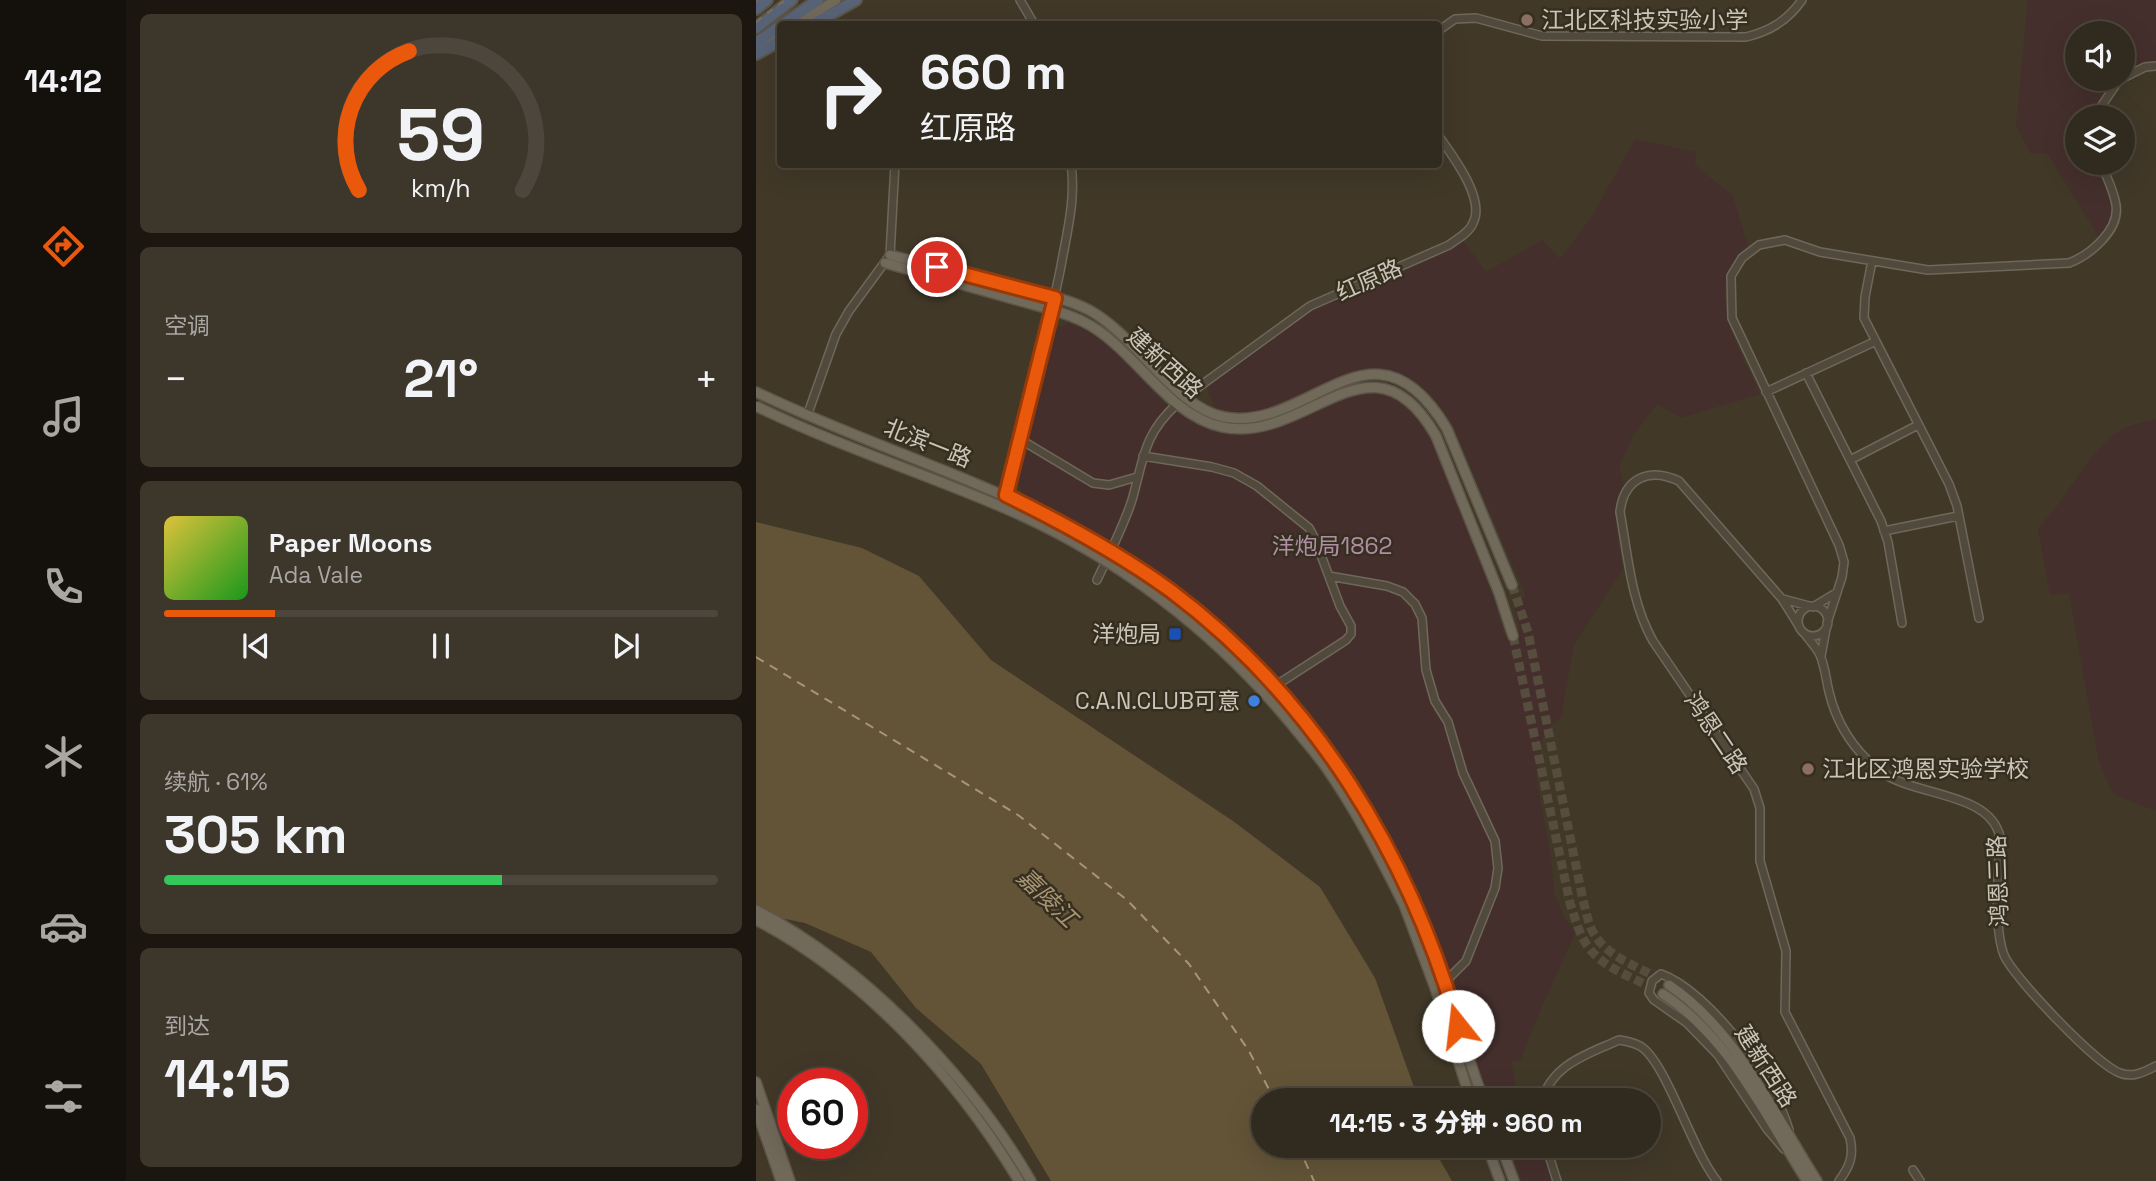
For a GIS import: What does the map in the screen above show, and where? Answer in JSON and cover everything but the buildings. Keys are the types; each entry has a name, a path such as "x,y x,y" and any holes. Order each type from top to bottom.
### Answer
{"highway":[{"path":"756,9 767,0"},
{"path":"756,28 792,0"},
{"path":"788,21 818,0"},
{"path":"819,21 856,0"},
{"path":"756,49 777,30"},
{"path":"756,49 777,42"}],"main road":[{"path":"802,21 836,0"},
{"path":"756,49 777,36"},
{"name":"建新西路","path":"888,259 1055,298 1088,310 1121,333 1185,397 1222,417 1246,419 1273,413 1349,377 1374,375 1397,378 1419,392 1434,408 1447,429 1512,585"},
{"name":"建新西路","path":"888,259 1084,322 1113,341 1177,404 1198,418 1220,427 1246,430 1278,424 1353,388 1376,386 1396,392 1412,402 1426,418 1436,436 1499,593 1513,636"},
{"name":"北滨一路","path":"756,392 807,416 1006,495 1072,528 1128,561 1172,592 1230,640 1275,686 1333,757 1381,835 1414,901 1445,982 1464,1049 1479,1088"},
{"name":"北滨一路","path":"756,406 803,429 1003,508 1066,538 1122,571 1164,601 1224,651 1266,694 1324,765 1371,840 1404,905 1435,988 1466,1088"},
{"path":"756,910 825,951 885,1004 940,1060 978,1104 1031,1181"},
{"path":"756,920 811,954 862,994 918,1048 997,1145 1019,1181"},
{"name":"建新西路","path":"1669,985 1689,998 1727,1039 1817,1181"},
{"name":"建新西路","path":"1663,994 1690,1014 1727,1054 1807,1181"},
{"path":"756,1082 760,1117 781,1181"},
{"path":"760,1117 790,1181"},
{"path":"1492,1158 1500,1181"},
{"path":"1505,1158 1514,1181"}],"street":[{"path":"1020,0 1032,21"},
{"path":"1442,28 1455,19 1476,18 1542,36 1746,37 1781,23 1801,0"},
{"path":"2135,72 2145,67 2156,66"},
{"name":"红原路","path":"1185,397 1310,306 1449,245 1463,235 1473,224 1477,208 1464,175 1442,141"},
{"path":"807,416 836,334 849,311 888,259 895,168"},
{"path":"1003,508 1018,438 1055,298 1073,201 1071,168"},
{"path":"1821,656 1844,562 1839,545 1732,318 1731,276 1742,258 1759,245 1785,240 1820,252 1927,270 2069,263 2081,258 2104,237 2116,218 2116,205 2105,175"},
{"path":"1872,261 1864,318 1949,484 1979,618"},
{"path":"1766,392 1874,342"},
{"path":"1806,373 1852,459 1884,531 1902,623"},
{"path":"1097,580 1121,529 1148,439 1164,416 1177,404"},
{"path":"1852,459 1918,425"},
{"path":"1018,438 1093,483 1108,485 1137,477"},
{"path":"1143,456 1234,473 1257,486 1309,528 1340,606 1351,626 1351,634 1346,640 1275,686"},
{"name":"鸿恩二路","path":"1782,599 1679,481 1666,475 1654,474 1641,477 1630,487 1622,499 1620,512 1637,605 1643,623 1755,789 1760,808 1760,861 1786,951 1785,1012 1850,1138 1854,1153 1839,1181"},
{"path":"1884,531 1958,516"},
{"path":"1329,576 1387,586 1404,592 1415,604 1422,618 1426,670 1435,701 1448,722 1463,773 1495,841 1498,868 1495,888 1465,961 1445,982"},
{"path":"1799,626 1801,613 1836,593"},
{"path":"1782,599 1822,610 1826,614 1827,625 1819,635 1805,634"},
{"path":"1782,599 1821,656"},
{"name":"鸿恩三路","path":"1821,656 1839,725 1866,759 1901,784 1982,810 1998,827 1999,933 2004,955 2015,974 2097,1058 2120,1073 2137,1075 2156,1066"},
{"path":"1792,1141 1774,1094 1720,1017 1672,978 1661,974 1652,981 1649,993 1654,1000 1687,1023 1717,1055 1767,1129 1795,1163"},
{"path":"1547,1088 1554,1076 1567,1064 1619,1040 1640,1046 1655,1060 1698,1151 1717,1181"},
{"path":"1550,1158 1557,1181"},
{"path":"1913,1170 1920,1181"}],"green space":[{"path":"2028,0 2156,0 2156,65 2135,73 2135,21 2065,21 2065,91 2113,91 2104,105 2065,105 2065,175 2103,175 2115,206 2115,218 2100,239 2047,153 2031,154 2016,125"},
{"name":"洋炮局1862","path":"1635,139 1696,152 1695,165 1733,196 1748,247 1734,264 1726,282 1725,300 1734,338 1760,394 1681,418 1657,404 1632,437 1619,467 1624,485 1617,504 1616,526 1623,569 1574,645 1561,717 1544,732 1536,774 1551,858 1554,893 1565,919 1576,931 1520,1061 1511,1060 1516,1088 1486,1088 1420,896 1393,840 1361,786 1307,709 1253,650 1214,616 1120,549 1026,499 1018,483 1054,330 1068,323 1080,326 1110,345 1164,403 1196,424 1221,433 1246,434 1279,426 1354,391 1396,395 1424,421 1492,593 1504,635 1520,630 1513,603 1526,596 1453,426 1434,399 1419,385 1389,372 1356,371 1330,380 1281,404 1248,413 1231,412 1214,406 1207,387 1313,310 1451,249 1463,241 1486,272 1542,240 1560,259 1593,215"},
{"path":"2156,419 2156,811 2111,791 2098,758 2069,593 2050,595 2038,528 2088,462 2111,437 2124,428"},
{"path":"1513,1158 1548,1158 1555,1181 1522,1181"}],"water":[{"name":"嘉陵江","path":"756,522 862,548 919,576 991,660 1233,821 1320,887 1375,978 1414,1088 1251,1088 1251,1158 1439,1158 1452,1181 1051,1181 981,1064 916,1008 871,952 805,923 756,913"}],"ferry route":[{"path":"756,657 1018,815 1127,900 1189,964 1249,1051 1268,1088"},
{"path":"1303,1158 1314,1181"}],"tunnel":[{"path":"1512,585 1528,632 1590,925 1600,942 1617,957 1669,985"},
{"path":"1513,636 1570,903 1580,932 1589,948 1604,963 1663,994"}],"railway":[{"path":"756,22 785,0"}],"place":[{"name":"江北区科技实验小学","path":"1527,20"},
{"name":"洋炮局","path":"1175,634"},
{"name":"C.A.N.CLUB可意","path":"1254,701"},
{"name":"江北区鸿恩实验学校","path":"1808,769"}],"route":[{"path":"937,267 1055,298 1018,438 1006,495 1072,528 1128,561 1172,592 1230,640 1275,686 1333,757 1381,835 1414,901 1445,982 1458,1026"}]}
